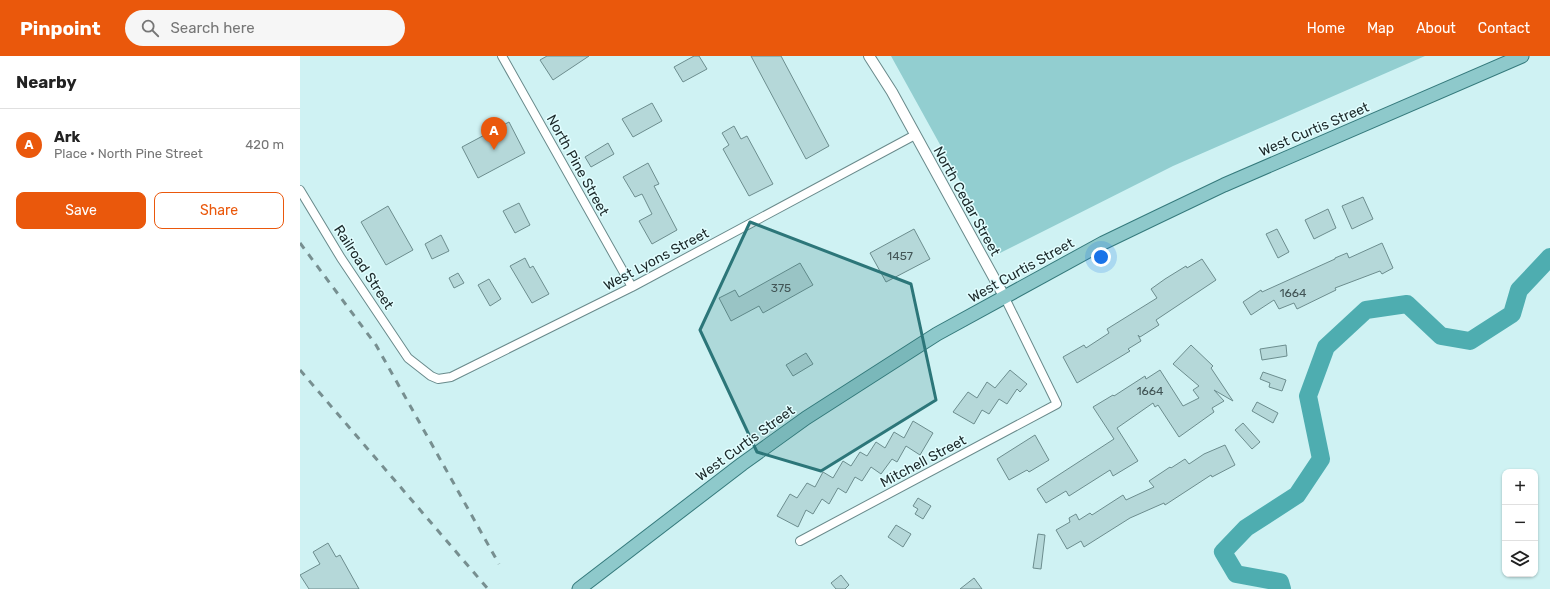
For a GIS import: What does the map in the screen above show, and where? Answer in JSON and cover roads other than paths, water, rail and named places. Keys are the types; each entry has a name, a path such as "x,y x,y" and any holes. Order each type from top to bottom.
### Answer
{"main road":[{"name":"West Curtis Street","path":"579,589 742,464 806,418 937,334 1103,243 1224,185 1522,56"}],"street":[{"name":"North Pine Street","path":"502,56 632,287"},
{"name":"North Cedar Street","path":"869,56 892,92 1005,298 1058,404"},
{"name":"West Lyons Street","path":"408,358 431,376 438,379 452,377 632,287 915,135"},
{"name":"Railroad Street","path":"300,190 341,258 408,358"},
{"name":"Mitchell Street","path":"800,541 1058,404"}],"waterway":[{"path":"1282,589 1280,582 1236,574 1223,552 1246,528 1297,495 1321,459 1308,396 1326,347 1366,310 1407,304 1441,336 1470,341 1512,314 1519,290 1550,257"}],"railway":[{"path":"300,243 376,345 499,564"},
{"path":"300,370 488,589"}],"place":[{"name":"Ark","path":"494,150"}]}
